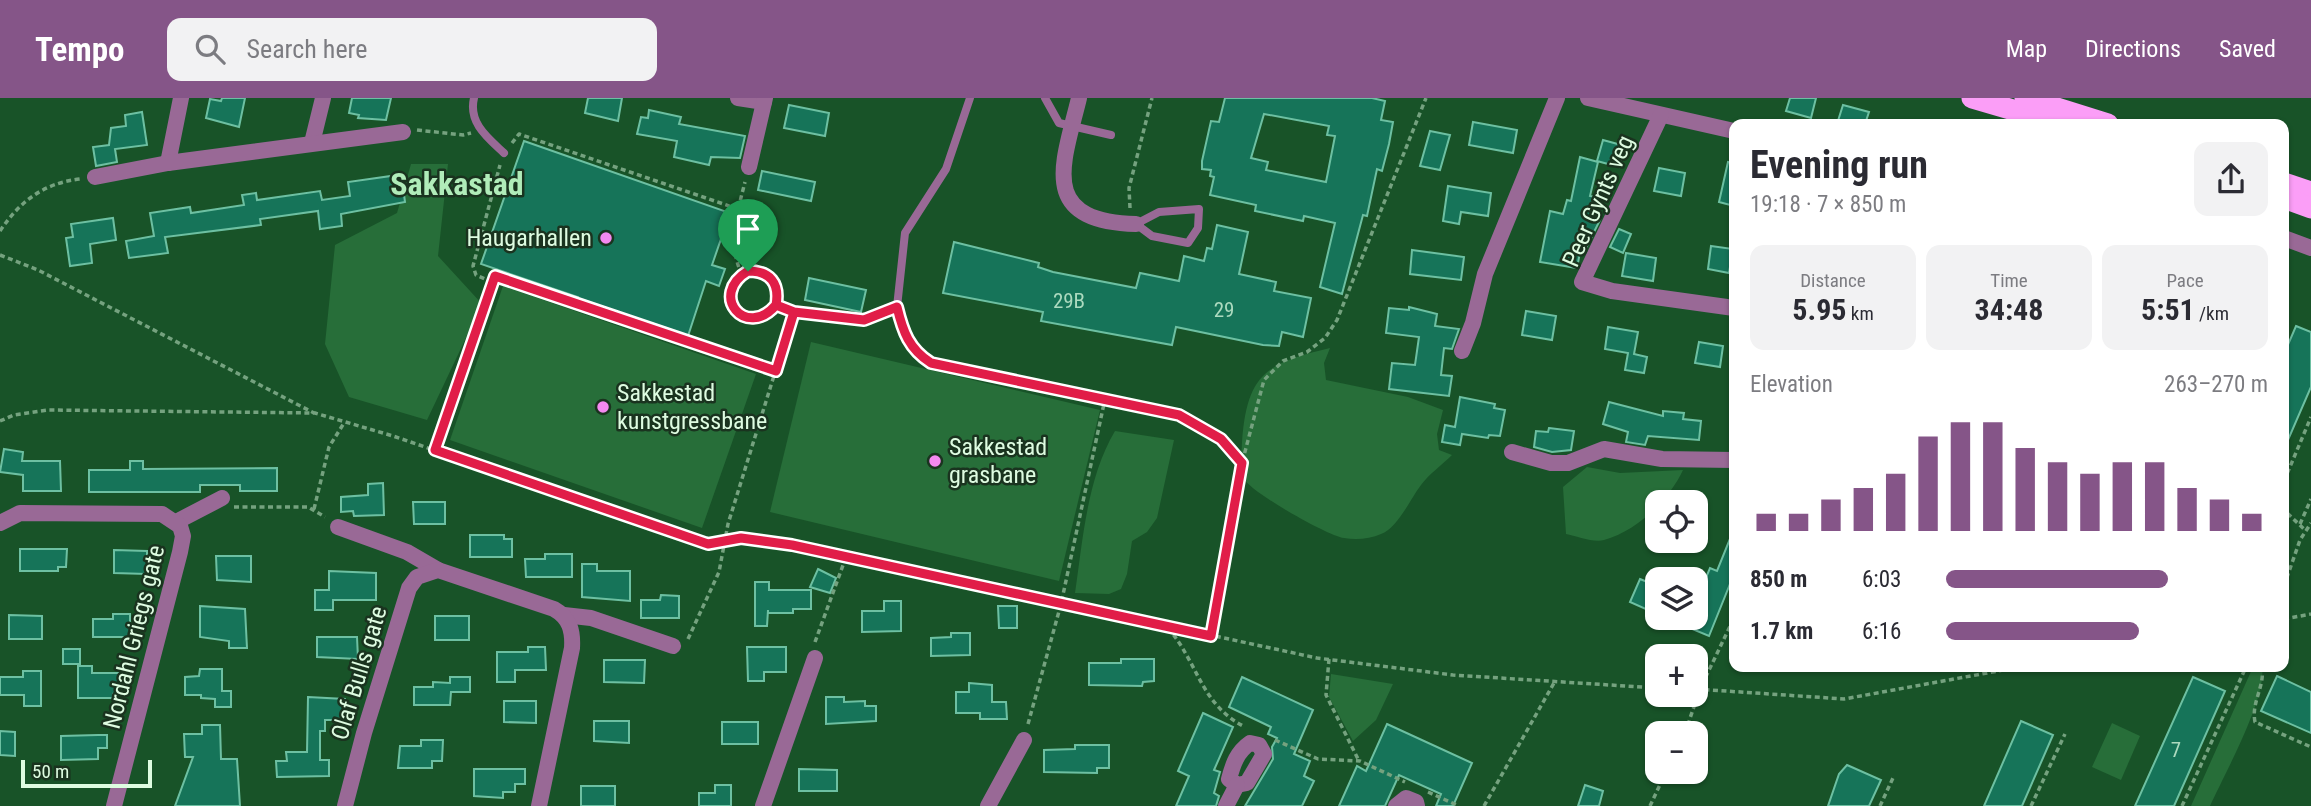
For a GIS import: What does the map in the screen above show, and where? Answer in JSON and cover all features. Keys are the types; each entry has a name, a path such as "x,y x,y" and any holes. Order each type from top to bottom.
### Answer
{"highway":[{"path":"1972,98 2044,119"},
{"path":"2025,98 2092,119"},
{"path":"2289,185 2311,192"},
{"path":"2289,200 2311,208"}],"street":[{"path":"168,163 181,98"},
{"path":"312,143 323,98"},
{"path":"738,98 764,100 749,167"},
{"path":"1079,98 1061,167 1066,194 1084,212 1112,221 1136,224"},
{"path":"1462,351 1473,323 1485,274 1557,98"},
{"path":"1588,98 1729,130"},
{"name":"Peer Gynts veg","path":"1661,115 1582,282 1612,291 1729,307"},
{"path":"95,177 168,163 402,132"},
{"path":"2289,240 2311,248"},
{"path":"1512,452 1551,463 1568,464 1604,449 1662,459 1729,460"},
{"name":"Nordahl Griegs gate","path":"176,522 222,498"},
{"name":"Nordahl Griegs gate","path":"0,523 20,513 162,514 176,522 183,536 114,806"},
{"path":"338,527 407,552 438,570 564,615 591,618 673,646"},
{"name":"Olaf Bulls gate","path":"345,806 363,733 409,588 417,577 438,570"},
{"path":"539,806 572,649 570,624 564,615"},
{"path":"763,806 815,658"},
{"path":"988,806 1024,740"},
{"path":"1226,806 1237,785"},
{"path":"1396,806 1406,798 1416,802 1417,806"}],"lane":[{"path":"474,98 471,108 480,130 504,153"},
{"path":"776,305 794,312 864,320 897,307 905,233 946,169 970,98"},
{"path":"1045,98 1059,123 1111,135"},
{"path":"1199,209 1198,228 1188,243 1152,236 1136,224 1159,212 1199,209"},
{"path":"761,271 773,279 779,291 776,305 768,316 754,319 741,315 732,305 730,291 736,278 742,275 761,271"}],"path":[{"path":"1136,224 1128,205 1129,188 1152,98"},
{"path":"1211,636 1242,463 1265,380 1283,360 1307,352 1325,338 1343,309 1426,98"},
{"path":"402,132 424,129 463,135 480,130"},
{"path":"492,282 476,275 473,266 504,153 519,134 738,209"},
{"path":"742,275 733,257 738,209 749,167"},
{"path":"0,231 20,206 45,188 66,180 95,177"},
{"path":"0,255 50,275 315,413 435,450 708,544 741,538 792,545 1167,627 1329,659 1453,676 1645,687"},
{"path":"435,450 495,276 776,371"},
{"path":"897,307 903,331 915,353 931,363 1105,399 1191,421 1221,439 1242,463"},
{"path":"673,646 685,643 692,634 719,572 723,543 794,312"},
{"path":"1024,740 1061,604 1105,399"},
{"path":"0,421 14,415 48,410 315,413"},
{"path":"2289,469 2311,417"},
{"path":"204,506 314,509 329,447 344,422"},
{"path":"2300,524 2311,499"},
{"path":"2289,512 2306,530"},
{"path":"2289,573 2311,523"},
{"path":"815,658 815,642 846,557"},
{"path":"2289,618 2311,614"},
{"path":"1167,627 1180,642 1209,697 1224,716 1257,732"},
{"path":"1708,669 1729,628"},
{"path":"1329,659 1326,695 1360,761"},
{"path":"1708,690 1844,699 1992,672"},
{"path":"2182,806 2244,672"},
{"path":"2262,672 2262,682 2253,709 2255,722 2311,747"},
{"path":"1484,806 1554,683"},
{"path":"2031,806 2065,734"},
{"path":"1270,738 1318,759 1360,761 1409,784"},
{"path":"1880,806 1893,778"},
{"path":"1650,806 1660,784"},
{"path":"1422,789 1459,806"}],"green space":[{"path":"411,164 448,164 438,256 482,304 427,420 349,397 325,344 335,245 397,213"},
{"name":"Sakkestad kunstgressbane","path":"503,286 756,374 702,528 450,440"},
{"name":"Sakkestad grasbane","path":"811,342 1100,410 1059,581 770,512"},
{"path":"1330,348 1324,363 1326,380 1408,397 1443,410 1437,434 1439,450 1452,455 1424,481 1393,526 1372,537 1344,538 1307,522 1261,494 1244,479 1241,471 1245,419 1255,386 1275,366"},
{"path":"1115,431 1174,440 1157,518 1147,532 1132,541 1127,574 1121,589 1109,594 1075,593 1092,489"},
{"path":"1587,467 1620,473 1683,470 1670,490 1645,490 1645,518 1616,536 1604,540 1595,541 1566,534 1563,487"},
{"path":"2251,672 2262,672 2258,697 2251,716 2210,806 2191,806"},
{"path":"1331,674 1393,684 1376,720 1353,741 1329,697"},
{"path":"2112,723 2140,736 2121,780 2092,767"}],"building":[{"path":"222,98 245,98 239,127 206,118 210,99 221,101"},
{"path":"352,98 391,98 386,120 358,118 359,115 349,113"},
{"path":"588,98 622,98 618,121 585,113"},
{"path":"1225,98 1372,98 1385,101 1381,120 1393,122 1389,144 1382,171 1377,169 1367,216 1363,215 1342,294 1320,287 1335,223 1304,216 1303,221 1255,211 1256,205 1210,195 1214,177 1210,176 1211,170 1202,169 1202,161 1211,121 1219,122","holes":["1264,114 1329,126 1327,135 1335,136 1326,182 1266,170 1268,162 1251,158"]},
{"path":"1790,98 1816,98 1811,118 1786,111"},
{"path":"789,105 829,113 825,136 784,128"},
{"path":"1843,105 1869,112 1867,119 1839,119"},
{"path":"649,110 681,117 679,124 745,136 740,158 711,157 709,165 674,157 677,141 637,134 641,117 648,118"},
{"path":"142,112 147,145 115,149 117,162 96,166 93,147 109,145 111,128 126,126 125,115"},
{"path":"1473,122 1517,130 1513,153 1469,145"},
{"path":"1430,131 1450,135 1440,170 1420,166"},
{"path":"1603,140 1625,146 1619,167 1597,161"},
{"name":"Haugarhallen","path":"524,141 730,213 712,265 725,269 719,286 706,281 688,336 621,313 619,318 576,302 578,297 481,264"},
{"path":"1580,157 1598,162 1590,196 1600,198 1596,218 1600,220 1586,248 1581,247 1577,268 1540,262 1550,211 1563,214 1567,200 1571,201"},
{"path":"1728,162 1729,162 1729,205 1719,202"},
{"path":"1659,168 1685,173 1681,196 1654,191"},
{"path":"762,171 815,182 811,201 758,190"},
{"path":"391,176 391,180 402,179 405,202 341,214 342,226 320,229 318,211 260,219 261,225 165,237 168,253 129,258 126,241 154,236 150,213 190,207 191,213 244,205 242,195 256,193 257,200 320,191 322,200 350,196 348,182"},
{"path":"1448,186 1491,193 1488,216 1461,212 1459,224 1443,221"},
{"path":"113,218 116,240 90,244 92,263 70,266 66,238 73,237 71,224"},
{"path":"1217,225 1248,232 1239,274 1276,282 1274,291 1311,298 1303,337 1282,332 1279,346 1263,345 1176,327 1172,345 1041,321 1043,312 943,293 954,242 1039,263 1038,267 1053,272 1136,288 1140,273 1179,281 1184,256 1204,261 1207,248 1212,249"},
{"path":"1619,229 1631,234 1623,253 1610,247"},
{"path":"1711,246 1729,248 1729,273 1708,269"},
{"path":"1412,250 1464,257 1461,280 1410,274"},
{"path":"1626,253 1656,258 1653,281 1622,276"},
{"path":"809,278 866,290 861,312 805,300"},
{"path":"1409,307 1437,314 1435,326 1459,329 1452,349 1444,348 1441,375 1452,376 1449,396 1389,389 1392,363 1415,365 1419,337 1386,333 1389,308 1409,310"},
{"path":"1526,311 1556,316 1552,340 1522,335"},
{"path":"2296,326 2311,332 2311,387 2289,438 2289,342"},
{"path":"1608,327 1638,332 1634,354 1647,357 1644,373 1625,370 1628,353 1605,349"},
{"path":"1699,342 1723,346 1720,367 1695,363"},
{"path":"1460,397 1495,404 1494,408 1505,410 1500,436 1489,435 1488,438 1462,434 1460,445 1442,442 1445,425 1455,427"},
{"path":"1609,402 1663,416 1663,411 1684,413 1683,419 1701,421 1699,440 1648,436 1645,445 1626,442 1628,432 1603,424"},
{"path":"1549,428 1574,431 1571,450 1552,452 1534,447 1536,431 1548,432"},
{"path":"4,449 23,452 22,461 60,461 61,491 23,491 23,475 0,472"},
{"path":"130,461 143,461 143,469 277,468 277,491 240,491 240,485 200,485 200,492 89,492 89,470 130,470"},
{"path":"383,483 384,515 354,516 353,511 341,512 341,497 368,495 368,484"},
{"path":"413,502 445,502 445,524 414,524"},
{"path":"470,535 504,535 504,539 512,539 512,557 470,557"},
{"path":"1729,541 1729,586 1709,636 1695,630 1708,630 1710,568 1717,571"},
{"path":"20,549 67,549 66,567 58,567 58,571 20,571"},
{"path":"114,550 147,551 147,574 114,573"},
{"path":"545,554 572,554 572,577 526,577 525,559 545,559"},
{"path":"216,556 251,556 251,582 217,580"},
{"path":"582,564 597,564 597,571 630,571 630,601 582,597"},
{"path":"818,569 836,578 830,593 810,587"},
{"path":"329,571 376,573 376,600 333,600 333,610 315,610 315,590 329,590"},
{"path":"1640,579 1645,581 1645,609 1630,602"},
{"path":"755,582 769,582 769,590 811,590 811,609 793,609 793,613 768,613 768,610 767,626 755,626"},
{"path":"661,595 679,596 679,618 641,618 641,600 660,600"},
{"path":"884,601 901,601 901,631 862,632 862,611 884,611"},
{"path":"200,606 245,609 247,648 229,648 229,641 200,637"},
{"path":"998,606 1017,606 1017,628 999,628"},
{"path":"113,614 130,614 130,637 93,637 93,619 113,619"},
{"path":"9,615 42,616 42,639 9,639"},
{"path":"435,616 469,616 469,640 435,640"},
{"path":"951,633 970,633 970,655 931,656 931,638 951,637"},
{"path":"317,637 357,637 358,659 317,657"},
{"path":"528,647 545,647 546,670 515,670 515,682 497,682 497,652 528,652"},
{"path":"747,647 786,647 786,672 764,672 764,681 748,681"},
{"path":"63,649 80,649 80,664 63,664"},
{"path":"1121,659 1154,659 1154,681 1143,682 1142,686 1089,685 1089,663 1121,663"},
{"path":"604,660 645,660 644,683 604,682"},
{"path":"78,666 92,666 92,673 122,673 121,695 113,694 113,698 78,698"},
{"path":"200,669 222,669 222,691 231,691 231,707 215,707 215,699 201,698 201,695 185,695 185,677 199,676"},
{"path":"23,671 41,671 41,706 24,706 24,695 0,695 0,677 23,677"},
{"path":"2277,676 2311,692 2311,733 2261,711"},
{"path":"450,677 470,677 470,692 451,692 450,705 414,705 414,687 433,687 433,682 450,683"},
{"path":"1242,677 1313,710 1294,754 1310,761 1304,776 1314,781 1302,806 1245,806 1273,759 1272,747 1277,738 1268,734 1271,727 1229,707"},
{"path":"2193,677 2225,691 2174,806 2135,806"},
{"path":"969,683 992,685 992,702 1006,702 1007,719 980,719 980,713 956,713 956,692 969,692"},
{"path":"308,697 345,699 344,720 325,720 325,731 320,731 320,760 329,760 329,776 277,777 276,761 287,761 286,752 307,752"},
{"path":"826,697 844,697 844,702 865,701 865,706 876,706 876,721 826,724"},
{"path":"504,701 536,701 536,723 504,722"},
{"path":"1203,713 1233,727 1214,770 1220,772 1214,793 1219,796 1216,806 1176,806 1189,776 1178,771"},
{"path":"594,721 629,721 629,743 594,741"},
{"path":"2021,721 2053,735 2022,806 1984,806"},
{"path":"722,722 758,722 758,744 722,744"},
{"path":"1387,724 1472,763 1453,806 1436,806 1441,794 1399,775 1385,806 1339,806 1357,766 1366,771"},
{"path":"202,725 220,725 221,759 237,759 240,806 175,806 193,757 185,757 184,734 202,734"},
{"path":"0,731 15,732 15,756 0,755"},
{"path":"107,735 107,748 98,748 98,759 61,760 61,736"},
{"path":"421,740 443,740 442,761 432,761 432,768 398,768 400,746 421,746"},
{"path":"1075,745 1109,745 1109,768 1097,768 1097,773 1044,772 1044,750 1075,749"},
{"path":"1847,765 1881,780 1869,806 1828,806 1839,774"},
{"path":"474,769 525,769 525,784 515,784 515,792 503,792 503,798 474,796"},
{"path":"799,769 837,770 837,791 799,791"},
{"path":"715,785 731,785 731,806 699,806 699,793 715,793"},
{"path":"1585,785 1603,791 1599,806 1578,806"},
{"path":"581,786 615,786 615,806 581,806"}],"place":[{"name":"Haugarhallen","path":"606,238"},
{"name":"Sakkestad kunstgressbane","path":"603,407"},
{"name":"Sakkestad grasbane","path":"935,461"}],"district":[{"name":"Sakkastad","path":"457,184"}],"route":[{"path":"748,271 736,278 730,291 732,305 741,315 754,319 768,316 776,305 794,312 864,320 897,307 903,331 915,353 931,363 954,370 1179,415 1203,426 1221,439 1242,463 1211,636 792,545 741,538 708,544 435,450 495,276 633,326 776,371 794,312 776,305 779,291 773,279 761,271 748,271"}]}
